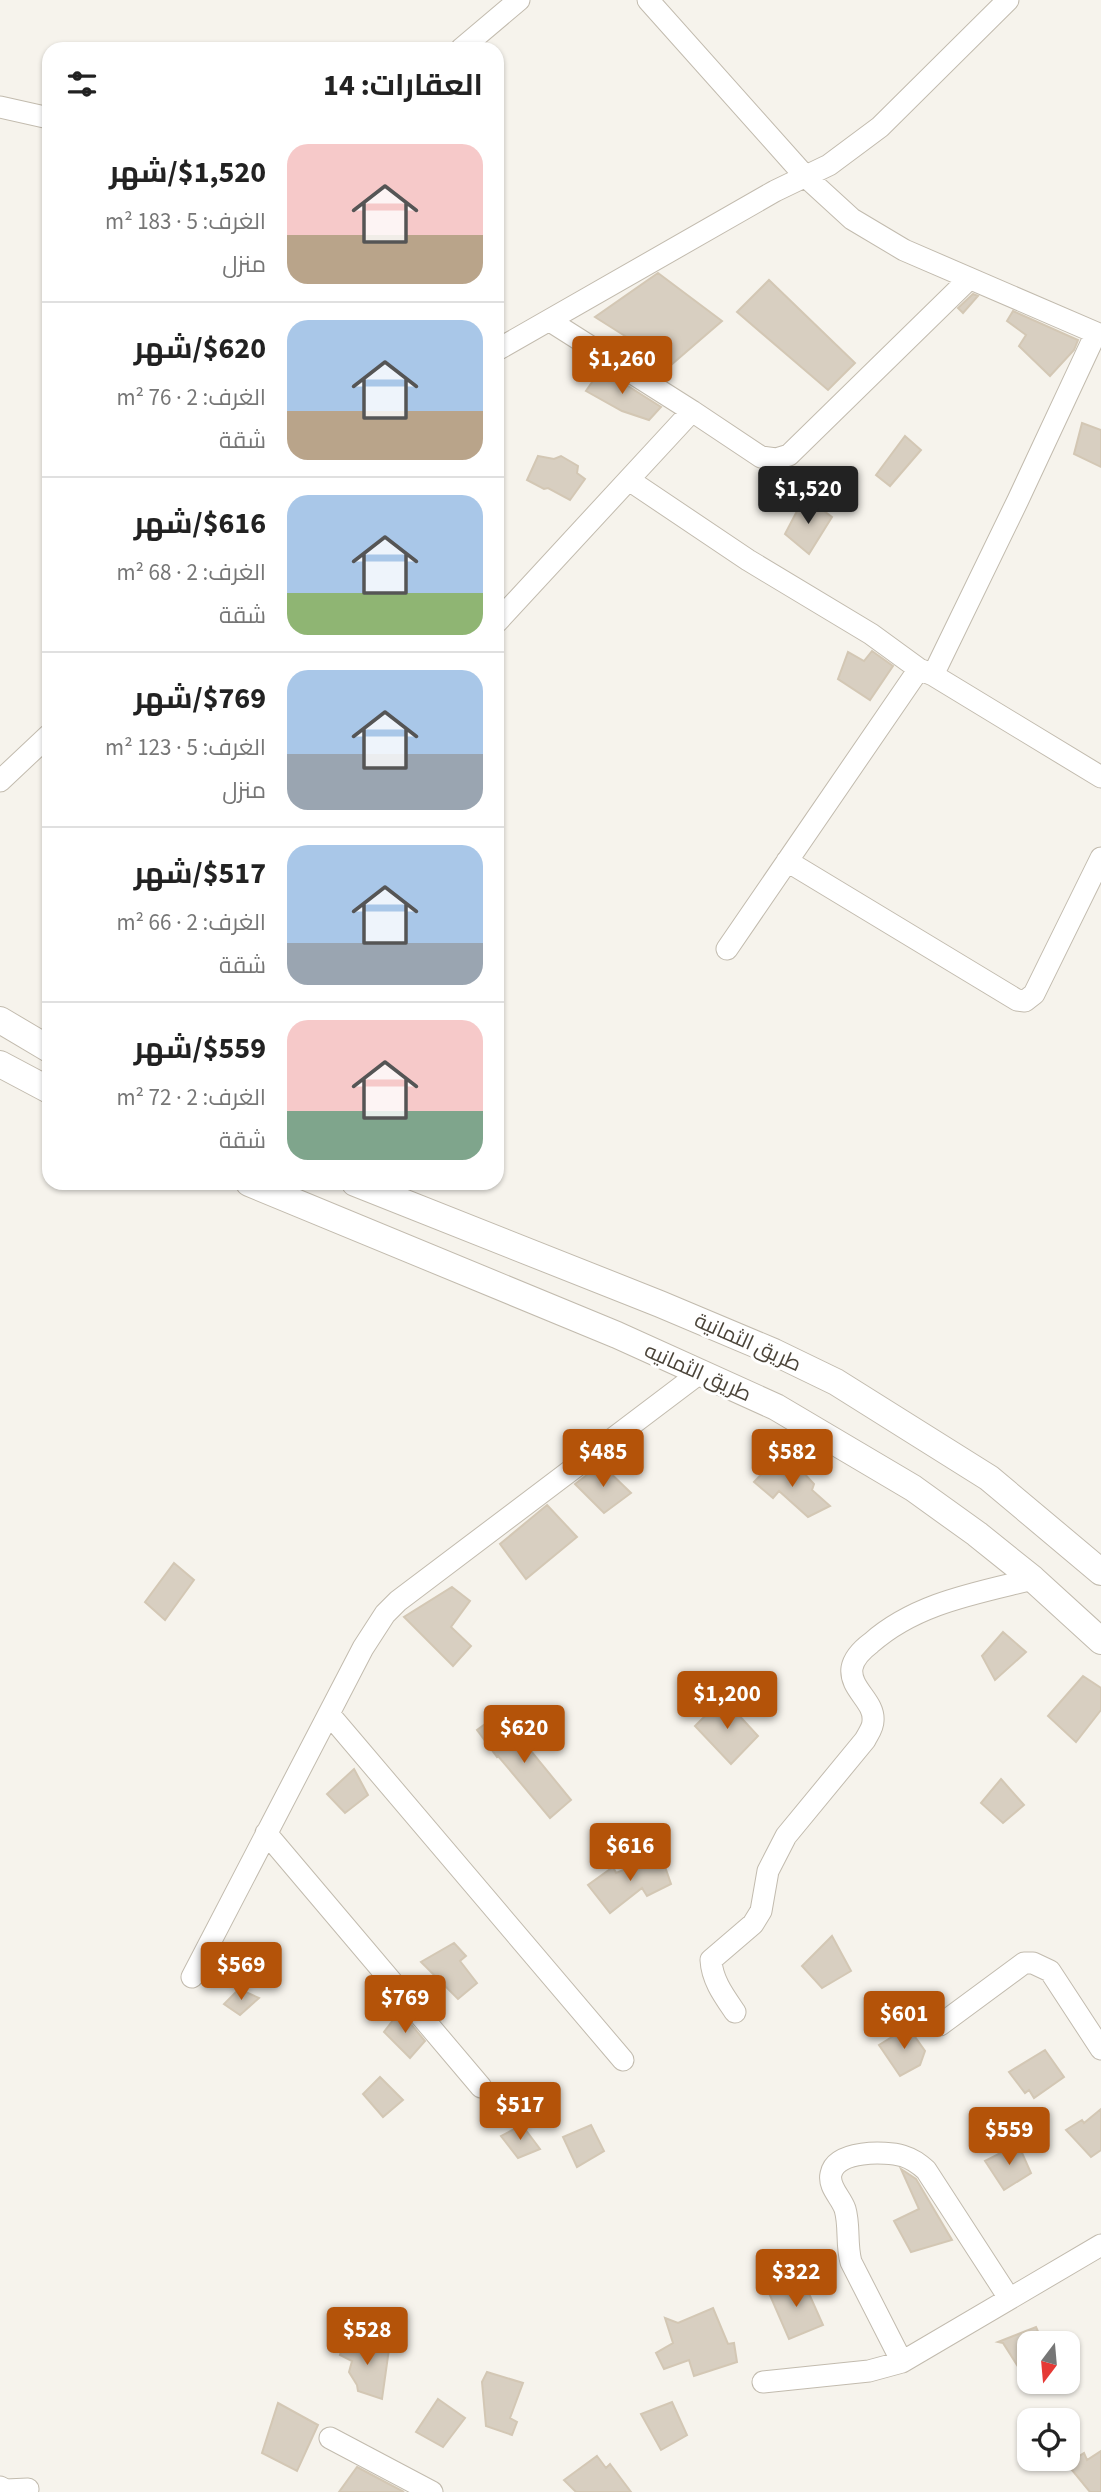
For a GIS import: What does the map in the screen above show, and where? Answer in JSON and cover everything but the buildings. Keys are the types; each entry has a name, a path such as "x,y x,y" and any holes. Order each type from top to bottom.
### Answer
{"street":[{"path":"469,42 519,0"},
{"path":"648,0 805,176 852,219 881,238 1098,334 1013,511 926,672 727,949"},
{"path":"504,346 775,191 829,166 880,127 1008,0"},
{"path":"0,107 42,116"},
{"path":"550,321 761,457 776,459 789,455 969,279"},
{"path":"504,614 692,411"},
{"path":"629,480 748,560 871,634 926,672 1101,776"},
{"path":"0,781 42,741"},
{"path":"788,861 1017,1000 1025,1001 1034,995 1101,858"},
{"path":"0,1020 42,1045"},
{"path":"0,1064 42,1086"},
{"name":"طريق الثمانيه","path":"265,1190 701,1372 776,1407 913,1488 977,1534 1033,1579 1101,1641"},
{"name":"طريق الثمانية","path":"373,1190 660,1304 774,1352 836,1382 989,1478 1101,1572"},
{"path":"192,1977 371,1633 385,1614 398,1601 701,1372"},
{"path":"735,2012 720,1989 711,1969 711,1960 753,1924 761,1911 768,1871 780,1845 865,1740 874,1723 873,1712 852,1675 852,1666 857,1656 883,1632 921,1611 1033,1579"},
{"path":"329,1714 623,2060"},
{"path":"267,1833 481,2087"},
{"path":"940,2025 1024,1963 1033,1963 1050,1971 1101,2049"},
{"path":"902,2362 851,2262 846,2246 846,2213 830,2181 835,2165 861,2154 890,2153 916,2161 926,2170 1009,2298"},
{"path":"763,2382 869,2371 902,2362 1101,2245"},
{"path":"330,2438 432,2492"},
{"path":"0,2487 6,2490 28,2489"}]}
